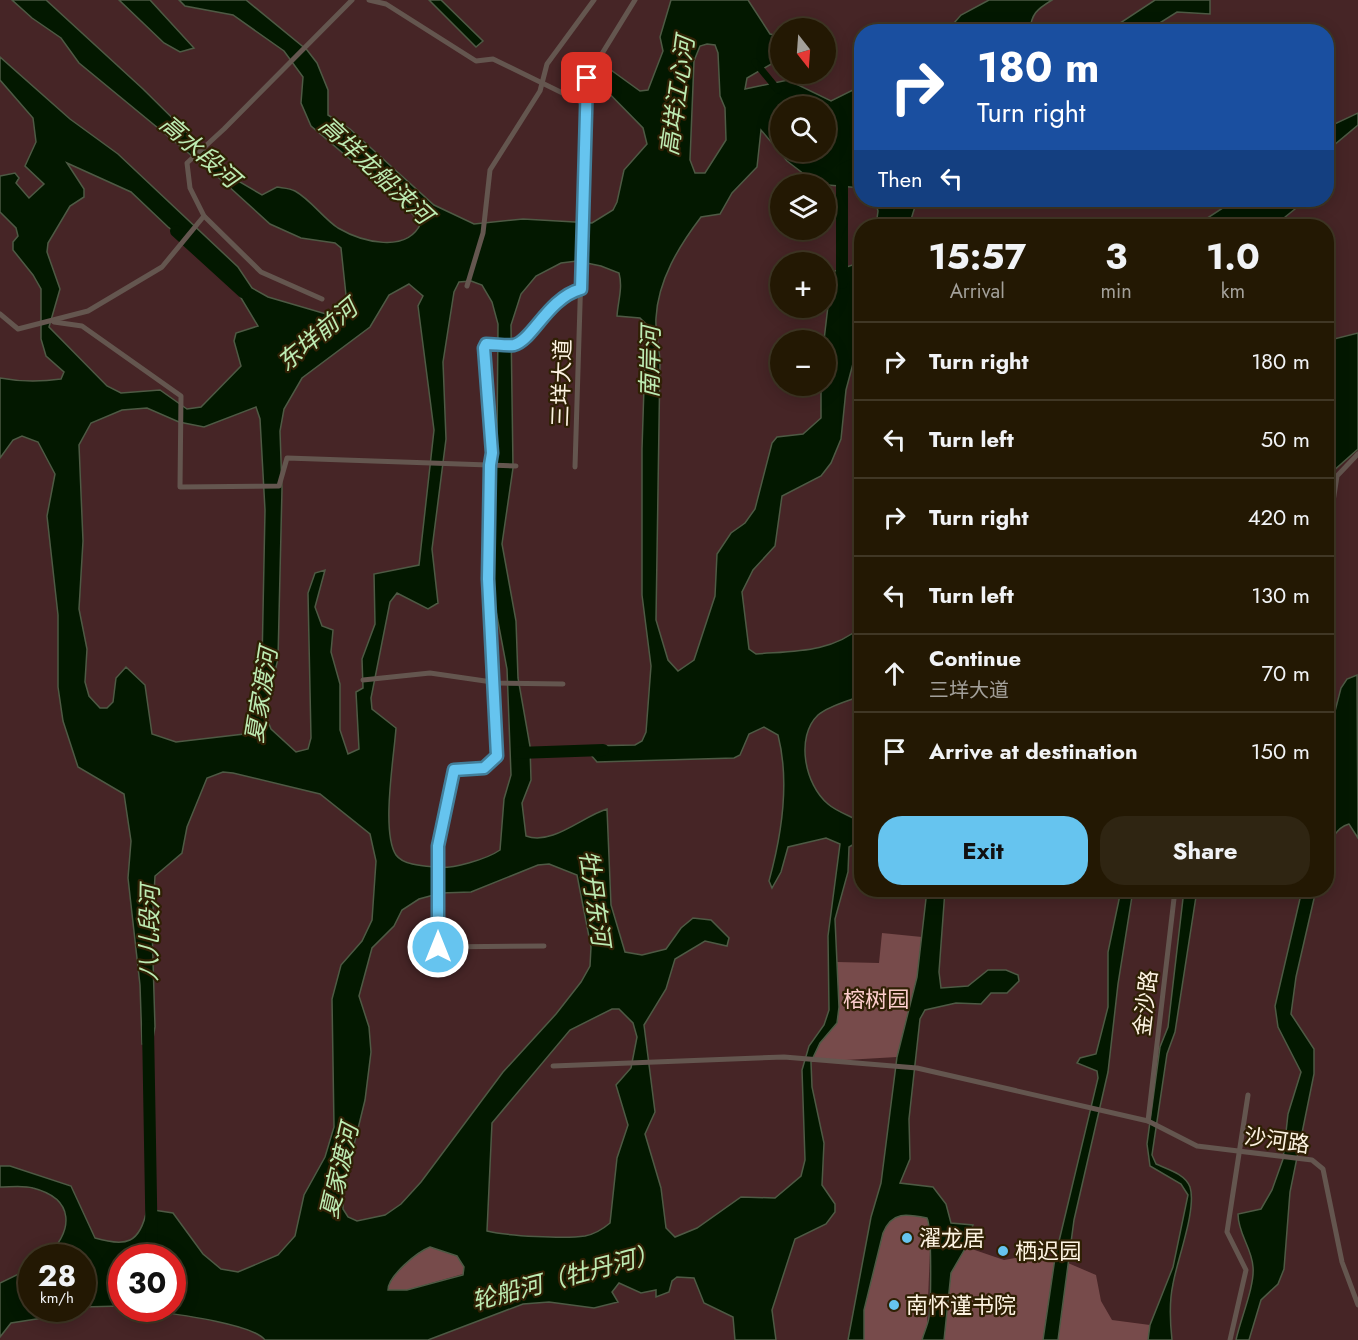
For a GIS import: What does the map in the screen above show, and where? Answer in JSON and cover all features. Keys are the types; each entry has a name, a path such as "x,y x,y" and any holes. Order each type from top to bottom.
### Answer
{"street":[{"path":"322,299 261,272 202,218 190,188 187,163 218,135 352,0"},
{"path":"369,0 386,4 476,61 493,58 586,105 587,78 635,0"},
{"path":"468,283 483,234 490,170 540,91 540,82 548,64 594,0"},
{"name":"三垟大道","path":"575,467 586,105"},
{"path":"0,314 18,329 54,322 88,311 162,267 202,218"},
{"path":"544,946 438,947 438,846 454,770 484,768 497,756 496,683 488,579 492,453 484,348 486,344 515,345 526,338 559,299 581,289"},
{"path":"54,322 82,326 181,396 180,487 279,486 287,458 516,466"},
{"path":"1334,495 1337,476 1358,454"},
{"path":"363,680 430,673 496,683 563,684"},
{"name":"金沙路","path":"1148,1121 1174,897"},
{"path":"553,1066 784,1057 917,1068 1148,1121"},
{"path":"1230,1340 1246,1270 1227,1232 1248,1095"},
{"name":"沙河路","path":"1148,1121 1197,1146 1318,1162 1323,1169 1342,1262 1358,1305"}],"green space":[{"path":"0,0 1358,0 1358,1340 0,1340"},
{"name":"榕树园","path":"882,933 922,937 917,977 897,1057 811,1062 820,1043 837,1023 839,1007 837,962 879,963"},
{"path":"907,1214 927,1218 931,1225 927,1325 922,1340 864,1340 864,1310 883,1233 892,1220"},
{"path":"430,1247 457,1256 464,1267 463,1274 407,1290 387,1291 393,1278 404,1265"},
{"path":"966,1247 1004,1260 1032,1255 1055,1258 1043,1340 944,1340 951,1273"},
{"path":"1068,1263 1096,1275 1101,1301 1112,1320 1150,1325 1148,1340 1058,1340"}],"water":[{"path":"12,0 46,0 143,89 233,178 262,195 277,187 293,190 338,228 371,241 383,242 406,239 421,223 379,180 371,177 311,126 301,103 303,77 284,51 233,15 185,6 179,0 246,0 307,50 317,63 328,90 328,115 350,129 434,205 474,224 523,219 592,223 613,210 624,170 647,144 643,128 594,78 604,65 640,91 648,90 663,51 660,37 671,0 748,0 770,34 770,65 747,78 745,89 770,84 796,84 821,96 770,96 770,141 761,130 757,167 732,193 720,214 701,217 685,240 665,277 656,318 660,360 656,620 668,660 678,671 694,660 715,596 717,554 731,533 745,523 755,509 772,443 777,437 803,434 821,418 821,396 836,396 836,330 825,330 827,318 836,318 836,271 854,264 854,360 846,390 841,439 831,463 821,476 782,496 775,546 753,570 742,592 749,649 756,654 811,649 837,642 854,632 854,698 833,706 818,715 811,724 805,748 809,773 820,796 832,807 854,819 854,844 849,847 848,872 835,919 839,1007 837,1023 820,1043 811,1062 812,1087 824,1143 822,1185 835,1204 835,1212 826,1224 795,1239 772,1310 776,1340 735,1340 733,1317 704,1303 694,1278 677,1277 672,1281 669,1292 656,1297 656,1290 641,1293 619,1283 612,1292 618,1302 594,1308 549,1302 523,1304 428,1340 265,1340 242,1328 186,1316 186,1244 108,1244 108,1306 96,1307 96,1244 57,1244 62,1236 66,1216 57,1200 33,1188 0,1187 0,1166 10,1166 71,1186 95,1238 106,1241 123,1242 136,1236 147,1209 173,1213 203,1254 221,1269 238,1272 278,1255 295,1236 304,1195 325,1157 334,1127 332,999 341,965 362,941 372,920 376,861 370,834 320,794 233,773 223,772 207,778 187,827 182,853 155,876 152,927 155,1027 152,1044 142,1044 140,985 128,878 131,841 124,794 78,767 63,721 58,687 58,615 47,516 55,474 38,442 22,436 13,440 0,458 0,378 23,381 53,380 61,379 64,372 46,356 41,339 41,289 13,250 13,242 18,236 16,228 0,212 0,176 15,173 19,178 16,183 29,198 44,184 25,166 36,142 33,118 0,80 0,57 70,119 118,154 238,267 252,288 268,297 326,314 341,309 346,295 341,248 335,243 301,238 270,224 226,184 79,63 61,38 32,18","holes":["715,45 718,53 720,96 725,108 726,140 705,173 695,173 690,160 694,61 700,46","67,163 131,192 168,227 223,268 258,326 236,333 234,341 241,366 201,407 187,409 160,390 121,393 107,386 49,327 60,289 47,252 48,243 70,206 84,197 84,189","577,261 619,273 617,316 640,318 646,324 642,449 642,595 651,666 646,732 642,741 635,745 583,746 597,762 734,758 740,755 749,734 764,727 778,735 782,753 784,789 781,827 769,881 772,888 781,872 788,847 826,838 840,844 828,936 829,1010 824,1025 809,1046 802,1070 805,1160 801,1176 775,1198 741,1197 697,1228 675,1237 666,1228 661,1188 645,1134 655,1112 644,1025 666,989 675,959 705,941 727,946 729,938 711,920 693,918 681,928 666,949 642,955 625,952 611,905 607,809 557,834 536,838 526,836 522,803 531,780 530,746 518,678 516,621 502,544 513,468 511,325 521,294 536,276 561,263","471,281 482,285 492,302 498,324 497,441 486,558 507,669 511,775 504,799 500,850 469,863 442,868 408,863 396,855 389,830 396,728 372,709 371,698 390,602 397,593 428,609 438,603 432,549 446,439 443,362 454,292 459,282","409,284 423,296 418,306 434,430 419,565 374,574 375,624 362,659 363,688 356,692 359,749 348,754 340,730 340,684 331,652 333,630 322,626 315,607 325,570 315,573 308,593 311,738 308,749 296,752 271,729 267,719 269,695 278,659 282,489 280,431 284,409 302,378 370,327 389,295","256,407 260,419 265,510 262,663 244,734 176,742 152,734 145,685 126,667 116,678 113,702 107,708 100,708 89,696 85,682 87,649 79,609 83,541 79,445 91,423 122,410 147,408 179,422 204,427","549,864 577,875 591,947 590,966 581,982 556,1014 503,1072 421,1182 401,1204 385,1215 357,1221 348,1217 343,1209 343,1190 365,1100 371,1052 369,1027 359,996 372,948 394,926 402,910 419,899 441,893 471,892 538,865","612,1009 619,1009 633,1023 637,1037 631,1068 616,1085 628,1125 617,1158 610,1223 592,1234 576,1237 522,1236 487,1231 492,1123 570,1030","430,1247 457,1256 464,1267 463,1275 407,1290 388,1290 389,1284 398,1272 411,1259"]},
{"path":"119,0 150,0 194,48 180,52 164,43"},
{"path":"429,0 441,0 483,41 476,47"},
{"path":"989,0 1052,0 1036,12 1031,24 953,24 961,15"},
{"path":"1155,0 1210,0 1210,14 1177,12 1158,24 1119,24"},
{"path":"854,90 854,187 836,186 836,174 804,174 788,162 836,162 836,98"},
{"path":"1358,113 1358,125 1334,145 1334,124"},
{"path":"877,207 915,207 911,219 877,219"},
{"path":"1224,207 1297,207 1283,219 1206,219"},
{"path":"1358,333 1358,449 1334,470 1334,339"},
{"path":"1357,675 1358,838 1349,824 1334,836 1334,715 1341,688 1347,679"},
{"path":"926,897 944,897 939,972 941,988 968,986 988,970 1006,970 1018,975 1019,981 1007,993 991,993 981,1004 956,1003 925,1010 920,1019 909,1119 910,1159 900,1183 933,1187 946,1204 951,1223 973,1225 966,1247 951,1273 944,1340 922,1340 930,1309 929,1224 927,1218 907,1215 891,1221 883,1233 864,1310 864,1340 848,1340 871,1217 881,1183 897,1057 917,977"},
{"path":"1120,897 1132,897 1118,984 1108,1072 1074,1220 1058,1340 1043,1340 1055,1258 1098,1078 1097,1071 1077,1063 1080,1058 1096,1054 1108,1007 1108,952"},
{"path":"1183,897 1196,897 1175,1032 1167,1054 1152,1155 1156,1164 1175,1172 1188,1182 1191,1208 1172,1291 1170,1312 1172,1340 1148,1340 1150,1325 1173,1267 1188,1195 1181,1184 1150,1166 1147,1144 1160,1047 1168,1027"},
{"path":"1300,897 1314,897 1296,977 1291,1014 1314,1049 1314,1074 1290,1192 1284,1269 1278,1284 1261,1300 1249,1340 1236,1340 1253,1275 1252,1260 1240,1228 1238,1214 1261,1209 1272,1190 1283,1159 1288,1114 1301,1072 1278,1027 1275,1006"},
{"path":"18,1274 18,1322 11,1323 0,1337 0,1283"}],"waterway":[{"path":"755,62 778,90"},
{"path":"842,283 842,170 854,164"},
{"name":"高水段河","path":"176,231 243,292"},
{"path":"518,753 603,750"},
{"name":"八儿段河","path":"148,1027 152,1244"}],"place":[{"name":"濯龙居","path":"907,1238"},
{"name":"栖迟园","path":"1003,1251"},
{"name":"南怀谨书院","path":"894,1305"}],"route":[{"path":"438,947 438,846 454,770 484,768 497,756 488,579 492,453 484,348 486,344 515,345 526,338 559,299 569,292 581,289 587,78"}],"water label":[{"name":"高垟江心河","path":"677,96"},
{"name":"高垟龙船浃河","path":"376,170"},
{"name":"东垟前河","path":"317,335"},
{"name":"南岸河","path":"650,362"},
{"name":"夏家渡河","path":"261,695"},
{"name":"牡丹东河","path":"595,898"},
{"name":"夏家渡河","path":"339,1171"},
{"name":"轮船河（牡丹河）","path":"565,1277"}]}
